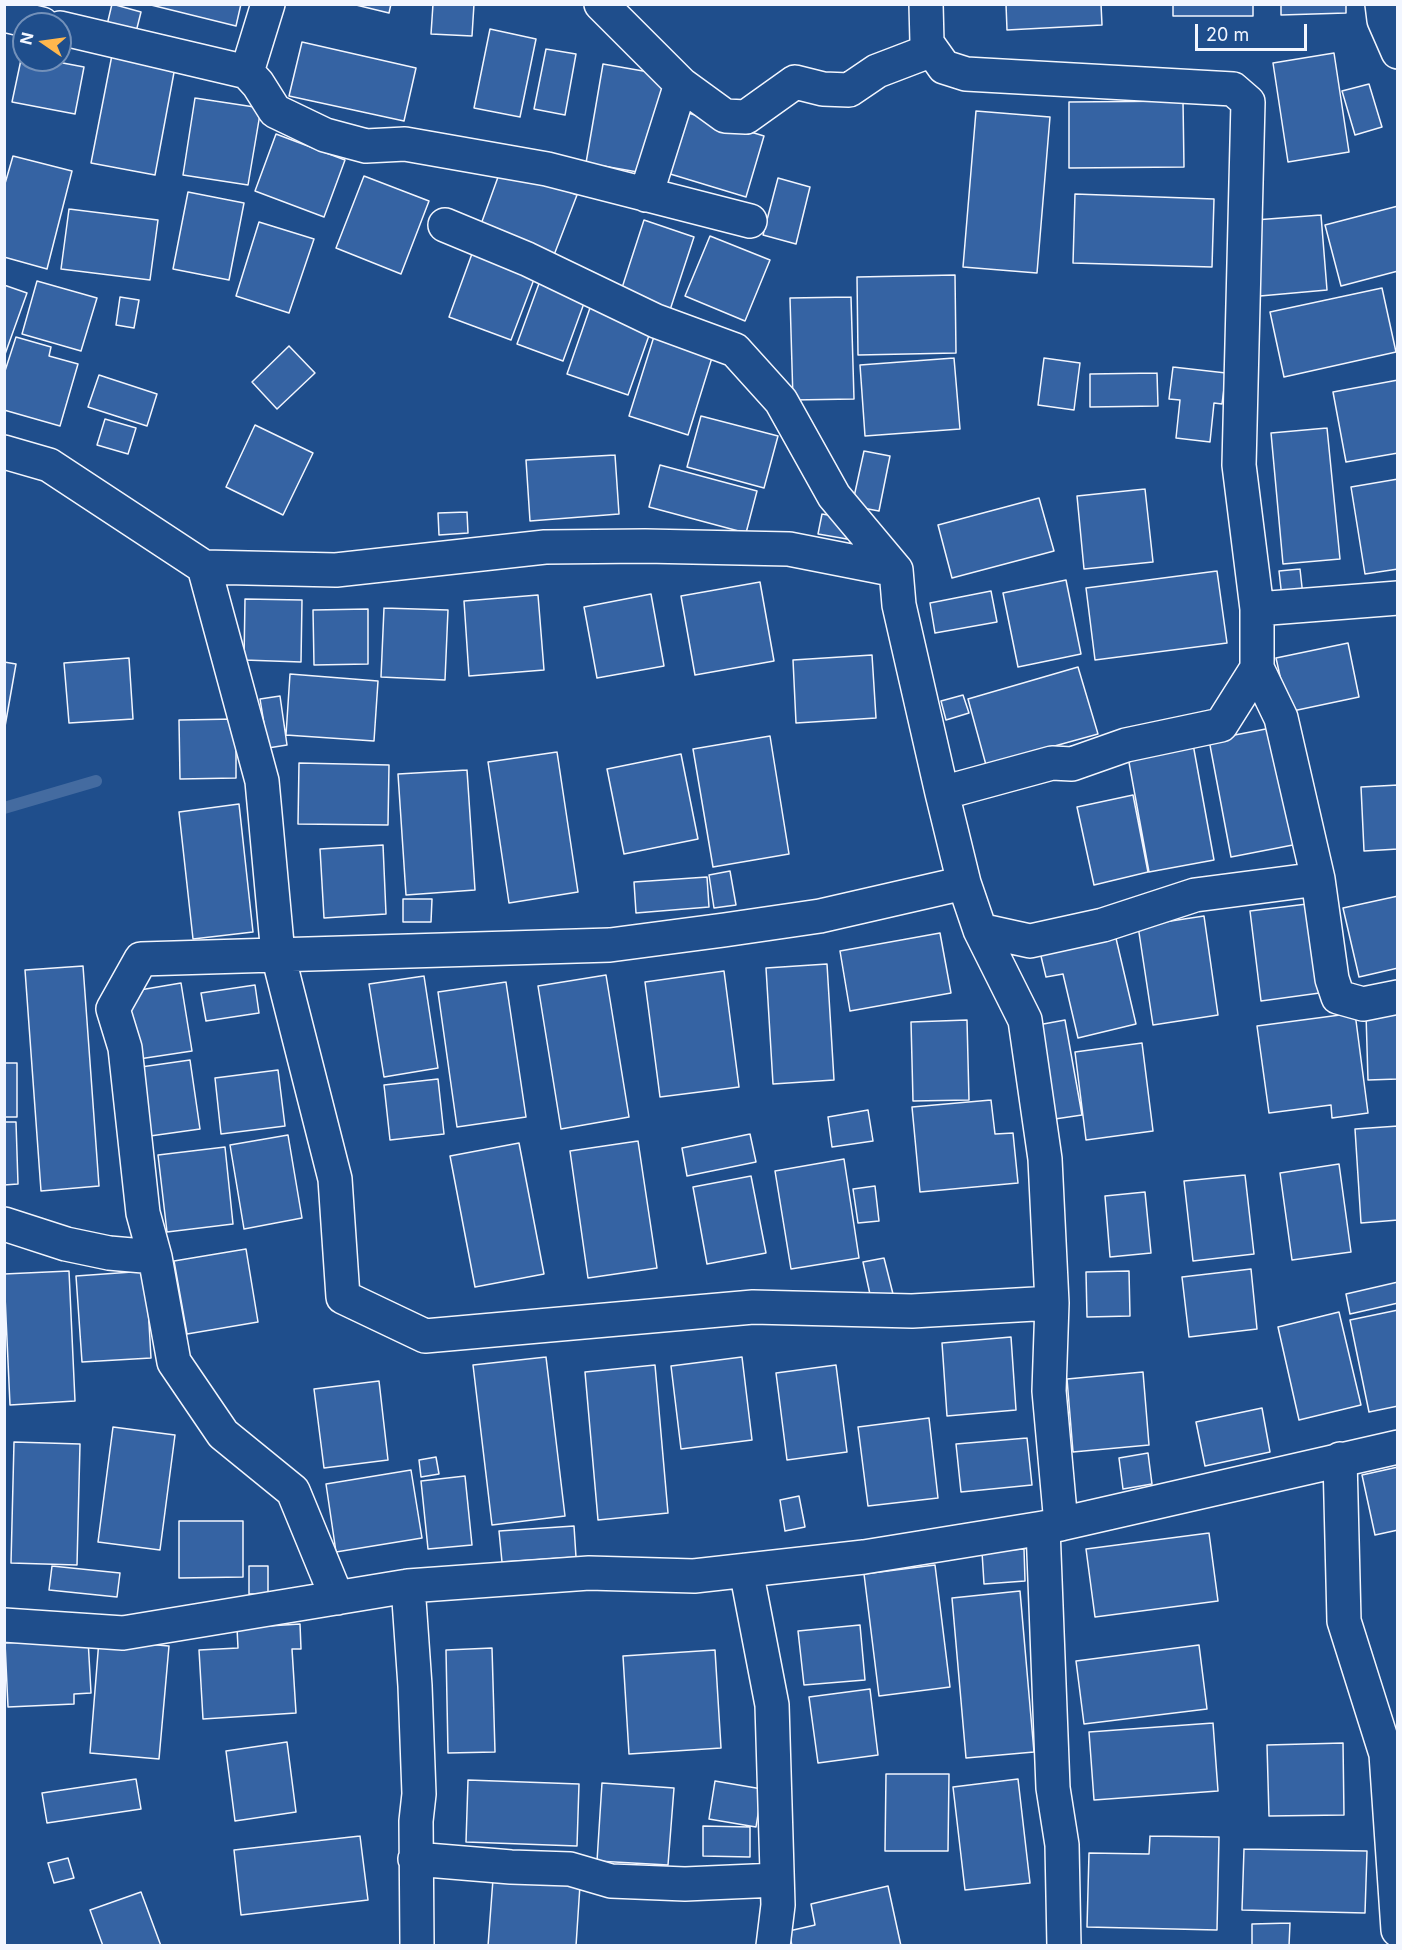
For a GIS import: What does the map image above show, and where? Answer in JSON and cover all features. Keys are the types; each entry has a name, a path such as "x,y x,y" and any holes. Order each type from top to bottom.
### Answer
{"street":[{"path":"247,72 268,4"},
{"path":"601,4 681,84 725,116 746,117 795,82 822,89 849,90 876,71 932,50"},
{"path":"926,4 927,43 944,67 966,74 1233,88 1248,102 1239,465 1257,609 1257,668 1281,718 1318,879 1332,980 1338,997 1363,1004 1398,997"},
{"path":"1382,4 1384,20 1398,52"},
{"path":"72,31 247,72 258,84 274,111 325,135 366,147 405,144 547,169 750,220"},
{"path":"646,195 681,84"},
{"path":"445,225 526,259 656,321 735,350 781,401 834,496 896,570 899,605 964,883 980,930 1025,1020 1046,1159 1052,1303 1050,1391 1053,1788 1062,1845 1064,1946"},
{"path":"4,452 49,465 204,567 336,570 544,547 645,546 789,549 896,570"},
{"path":"204,567 262,781 278,955 334,1179 343,1297 425,1336 753,1307 912,1311 1052,1303"},
{"path":"1257,609 1398,598"},
{"path":"942,793 1052,763 1072,764 1126,745 1221,725 1257,668"},
{"path":"980,930 1030,941 1103,925 1195,895 1318,879"},
{"path":"337,1598 293,1491 223,1434 174,1362 155,1257 143,1213 125,1048 113,1009 141,959 610,945 820,916 964,883"},
{"path":"4,1224 66,1244 109,1253 155,1257"},
{"path":"4,1625 123,1633 408,1586 589,1573 694,1576 864,1557 1052,1526 1398,1447"},
{"path":"1340,1459 1344,1622 1386,1754 1398,1930"},
{"path":"746,1570 772,1706 778,1905 773,1946"},
{"path":"408,1586 416,1686 419,1794 415,1859 417,1946"},
{"path":"415,1859 511,1867 570,1869 611,1881 685,1884 777,1880"}],"building":[{"path":"112,4 141,12 136,32 107,25"},
{"path":"147,4 241,4 236,26"},
{"path":"352,4 391,4 389,13"},
{"path":"433,4 474,4 472,36 431,34"},
{"path":"1006,4 1101,4 1102,25 1007,30"},
{"path":"1173,4 1253,4 1253,16 1173,16"},
{"path":"1281,4 1346,4 1346,13 1281,15"},
{"path":"490,29 536,39 520,117 474,108"},
{"path":"302,42 416,68 404,121 289,96"},
{"path":"546,49 576,54 565,115 534,109"},
{"path":"1334,53 1349,152 1288,162 1273,63"},
{"path":"112,55 175,67 155,175 91,163"},
{"path":"603,64 666,75 649,174 586,163"},
{"path":"72,65 84,67 75,114 12,102 18,72 72,72"},
{"path":"1369,84 1382,127 1355,135 1342,91"},
{"path":"195,98 261,108 248,185 183,175"},
{"path":"1183,101 1184,167 1069,168 1069,102"},
{"path":"976,111 1050,117 1037,273 963,267"},
{"path":"685,112 764,136 746,197 667,173"},
{"path":"276,134 345,160 324,217 255,191"},
{"path":"13,156 72,171 47,269 4,257 4,187"},
{"path":"502,166 577,195 554,255 480,227"},
{"path":"364,176 429,201 401,274 336,248"},
{"path":"778,178 810,187 796,244 763,235"},
{"path":"188,192 244,203 229,280 173,269"},
{"path":"1075,194 1214,199 1212,267 1073,263"},
{"path":"1398,206 1398,271 1341,286 1325,225"},
{"path":"69,209 158,220 150,280 61,269"},
{"path":"1321,215 1327,290 1260,296 1255,220"},
{"path":"644,220 694,237 670,310 620,294"},
{"path":"259,222 314,239 289,313 236,296"},
{"path":"710,236 770,260 745,321 685,296"},
{"path":"473,251 536,274 511,340 449,317"},
{"path":"955,275 956,353 858,355 857,277"},
{"path":"541,278 587,295 563,361 517,344"},
{"path":"37,281 97,298 81,351 22,334"},
{"path":"4,285 27,293 4,357"},
{"path":"1382,288 1396,352 1284,377 1270,312"},
{"path":"120,297 139,300 134,328 116,325"},
{"path":"851,297 854,399 793,400 790,298"},
{"path":"591,305 652,327 628,395 567,374"},
{"path":"656,330 715,348 688,435 629,416"},
{"path":"16,337 51,347 49,356 78,364 60,426 4,410 4,374"},
{"path":"289,346 315,373 277,409 252,382"},
{"path":"954,358 960,429 865,436 860,365"},
{"path":"1044,358 1080,363 1074,410 1038,405"},
{"path":"1173,367 1226,373 1222,404 1214,403 1210,442 1176,438 1180,400 1169,399"},
{"path":"1157,373 1158,406 1090,407 1090,374"},
{"path":"99,375 157,394 147,426 88,407"},
{"path":"1398,380 1398,453 1346,462 1333,392"},
{"path":"701,416 778,436 764,488 687,467"},
{"path":"105,419 136,428 128,454 97,445"},
{"path":"255,425 313,453 283,515 226,487"},
{"path":"1327,428 1340,559 1283,564 1271,433"},
{"path":"864,451 890,456 879,511 852,506"},
{"path":"615,455 619,514 530,521 526,460"},
{"path":"660,465 757,491 746,533 649,507"},
{"path":"1398,479 1398,569 1365,574 1351,487"},
{"path":"1145,489 1153,562 1084,569 1077,496"},
{"path":"1039,498 1054,551 952,578 938,525"},
{"path":"467,512 468,533 439,535 438,513"},
{"path":"822,514 851,519 847,539 818,534"},
{"path":"1300,569 1303,596 1282,598 1279,571"},
{"path":"1217,571 1227,643 1095,660 1086,588"},
{"path":"1066,580 1081,654 1018,667 1003,593"},
{"path":"760,582 774,661 695,675 681,596"},
{"path":"991,591 997,622 935,633 930,603"},
{"path":"651,594 664,666 597,678 584,607"},
{"path":"538,595 544,670 469,676 464,601"},
{"path":"245,599 302,600 301,662 244,660"},
{"path":"384,608 448,610 445,680 381,677"},
{"path":"368,609 368,664 314,665 313,610"},
{"path":"1348,643 1359,697 1288,712 1276,658"},
{"path":"872,655 876,718 796,723 793,660"},
{"path":"129,658 133,719 69,723 64,663"},
{"path":"4,662 16,664 4,732"},
{"path":"1078,667 1098,734 986,765 968,699"},
{"path":"290,674 378,681 374,741 286,735"},
{"path":"963,695 969,713 946,720 941,701"},
{"path":"280,696 287,745 268,748 260,699"},
{"path":"236,719 236,778 180,779 179,720"},
{"path":"1276,727 1298,844 1231,857 1209,740"},
{"path":"770,736 789,854 713,867 693,749"},
{"path":"1193,744 1214,860 1149,872 1128,757"},
{"path":"557,752 578,892 509,903 488,762"},
{"path":"681,754 698,839 624,854 607,769"},
{"path":"299,763 389,765 388,825 298,824"},
{"path":"467,770 475,890 406,895 398,774"},
{"path":"1398,785 1398,849 1364,851 1361,787"},
{"path":"1133,795 1148,872 1094,885 1077,807"},
{"path":"239,804 253,932 193,939 179,812"},
{"path":"383,845 386,914 324,918 320,849"},
{"path":"730,871 736,905 714,908 709,875"},
{"path":"707,877 709,907 636,913 634,882"},
{"path":"1398,896 1398,968 1359,977 1343,908"},
{"path":"403,899 432,899 431,922 403,922"},
{"path":"1315,903 1327,992 1261,1001 1250,911"},
{"path":"1204,916 1218,1015 1153,1025 1138,926"},
{"path":"940,933 951,993 850,1011 840,951"},
{"path":"1115,934 1136,1024 1078,1038 1063,974 1046,977 1040,952"},
{"path":"827,964 834,1080 773,1084 766,968"},
{"path":"83,966 99,1186 41,1191 25,970"},
{"path":"724,971 739,1087 660,1097 645,982"},
{"path":"606,975 629,1117 561,1129 538,986"},
{"path":"424,976 438,1068 384,1077 369,984"},
{"path":"506,982 526,1117 457,1127 438,992"},
{"path":"181,983 192,1051 139,1059 128,992"},
{"path":"255,985 259,1013 206,1021 201,993"},
{"path":"1355,1013 1368,1113 1332,1118 1331,1105 1269,1113 1257,1026"},
{"path":"1398,1013 1398,1079 1368,1080 1366,1014"},
{"path":"967,1020 969,1100 913,1101 911,1022"},
{"path":"1065,1020 1082,1115 1055,1119 1038,1025"},
{"path":"1142,1043 1153,1131 1086,1140 1075,1052"},
{"path":"190,1060 200,1129 143,1137 134,1068"},
{"path":"4,1063 17,1063 17,1117 4,1117"},
{"path":"278,1070 285,1126 221,1134 215,1078"},
{"path":"438,1079 444,1134 390,1140 384,1085"},
{"path":"991,1100 995,1134 1013,1133 1018,1183 920,1192 912,1107"},
{"path":"868,1110 873,1141 832,1147 828,1117"},
{"path":"4,1122 16,1122 18,1184 4,1185"},
{"path":"1398,1126 1398,1220 1361,1223 1355,1129"},
{"path":"750,1134 756,1162 687,1176 682,1148"},
{"path":"288,1135 302,1218 244,1229 230,1145"},
{"path":"638,1141 657,1268 588,1278 570,1151"},
{"path":"519,1143 544,1274 475,1287 450,1156"},
{"path":"225,1147 233,1224 167,1232 158,1155"},
{"path":"844,1159 859,1258 791,1269 775,1171"},
{"path":"1339,1164 1351,1252 1292,1260 1280,1173"},
{"path":"1245,1175 1254,1254 1193,1261 1184,1181"},
{"path":"751,1176 766,1253 707,1264 693,1187"},
{"path":"875,1186 879,1221 858,1223 853,1189"},
{"path":"1145,1192 1151,1253 1110,1257 1105,1196"},
{"path":"246,1249 258,1322 187,1334 174,1261"},
{"path":"884,1258 893,1294 871,1299 863,1262"},
{"path":"1251,1269 1257,1329 1189,1337 1182,1277"},
{"path":"69,1271 75,1401 10,1405 4,1274"},
{"path":"146,1271 151,1358 82,1362 76,1276"},
{"path":"1129,1271 1130,1316 1087,1317 1086,1272"},
{"path":"1398,1282 1398,1303 1350,1314 1346,1294"},
{"path":"1398,1310 1398,1406 1369,1412 1350,1320"},
{"path":"1339,1312 1361,1405 1299,1420 1278,1327"},
{"path":"1011,1337 1016,1410 947,1416 942,1343"},
{"path":"546,1357 565,1516 492,1525 473,1365"},
{"path":"742,1357 752,1440 681,1449 671,1366"},
{"path":"655,1365 668,1513 598,1520 585,1372"},
{"path":"836,1365 847,1452 787,1460 776,1373"},
{"path":"1143,1372 1149,1445 1073,1452 1067,1379"},
{"path":"379,1381 388,1460 324,1468 314,1389"},
{"path":"1262,1408 1270,1452 1205,1466 1196,1422"},
{"path":"929,1418 938,1498 868,1506 858,1427"},
{"path":"113,1427 175,1435 160,1550 98,1542"},
{"path":"1027,1438 1032,1485 961,1492 956,1444"},
{"path":"14,1442 80,1444 77,1565 11,1563"},
{"path":"1148,1453 1152,1484 1123,1489 1119,1458"},
{"path":"436,1457 439,1474 421,1477 419,1460"},
{"path":"1398,1467 1398,1530 1375,1535 1362,1475"},
{"path":"411,1470 422,1538 336,1552 326,1484"},
{"path":"465,1476 472,1545 428,1549 421,1481"},
{"path":"799,1496 805,1527 785,1531 780,1500"},
{"path":"179,1521 243,1521 243,1577 179,1578"},
{"path":"574,1526 576,1557 502,1562 499,1531"},
{"path":"1209,1533 1218,1601 1095,1617 1086,1549"},
{"path":"1024,1549 1025,1581 984,1584 982,1552"},
{"path":"935,1565 950,1687 879,1696 864,1574"},
{"path":"52,1566 120,1573 117,1597 49,1590"},
{"path":"249,1566 268,1566 268,1594 249,1594"},
{"path":"1020,1591 1034,1752 966,1758 952,1598"},
{"path":"300,1624 301,1649 292,1649 296,1713 203,1719 199,1650 238,1648 237,1628"},
{"path":"860,1625 865,1680 804,1685 798,1631"},
{"path":"88,1639 91,1693 74,1694 74,1704 8,1707 5,1643"},
{"path":"99,1640 169,1646 159,1759 90,1753"},
{"path":"1199,1645 1207,1709 1084,1724 1076,1661"},
{"path":"492,1648 495,1752 448,1753 446,1650"},
{"path":"715,1650 721,1748 629,1754 623,1656"},
{"path":"870,1689 878,1755 818,1763 809,1697"},
{"path":"1213,1723 1218,1791 1094,1800 1089,1732"},
{"path":"287,1742 296,1812 235,1821 226,1751"},
{"path":"1343,1743 1344,1815 1269,1816 1267,1745"},
{"path":"886,1774 949,1774 948,1851 885,1851"},
{"path":"136,1779 141,1809 47,1823 42,1793"},
{"path":"1018,1779 1030,1883 965,1890 953,1787"},
{"path":"468,1780 579,1784 577,1846 466,1842"},
{"path":"715,1781 762,1789 756,1827 709,1819"},
{"path":"602,1783 674,1788 668,1865 597,1861"},
{"path":"703,1826 750,1827 750,1857 703,1856"},
{"path":"360,1836 368,1900 241,1915 234,1850"},
{"path":"1150,1836 1219,1837 1217,1930 1087,1927 1089,1853 1149,1854"},
{"path":"1244,1849 1367,1851 1365,1913 1242,1910"},
{"path":"68,1858 74,1878 54,1883 48,1863"},
{"path":"493,1879 580,1885 576,1946 488,1946"},
{"path":"888,1886 901,1946 792,1946 789,1931 815,1925 811,1904"},
{"path":"141,1892 161,1946 103,1946 90,1910"},
{"path":"1290,1923 1289,1946 1252,1946 1252,1924"}],"waterway":[{"path":"4,808 96,781"}]}
